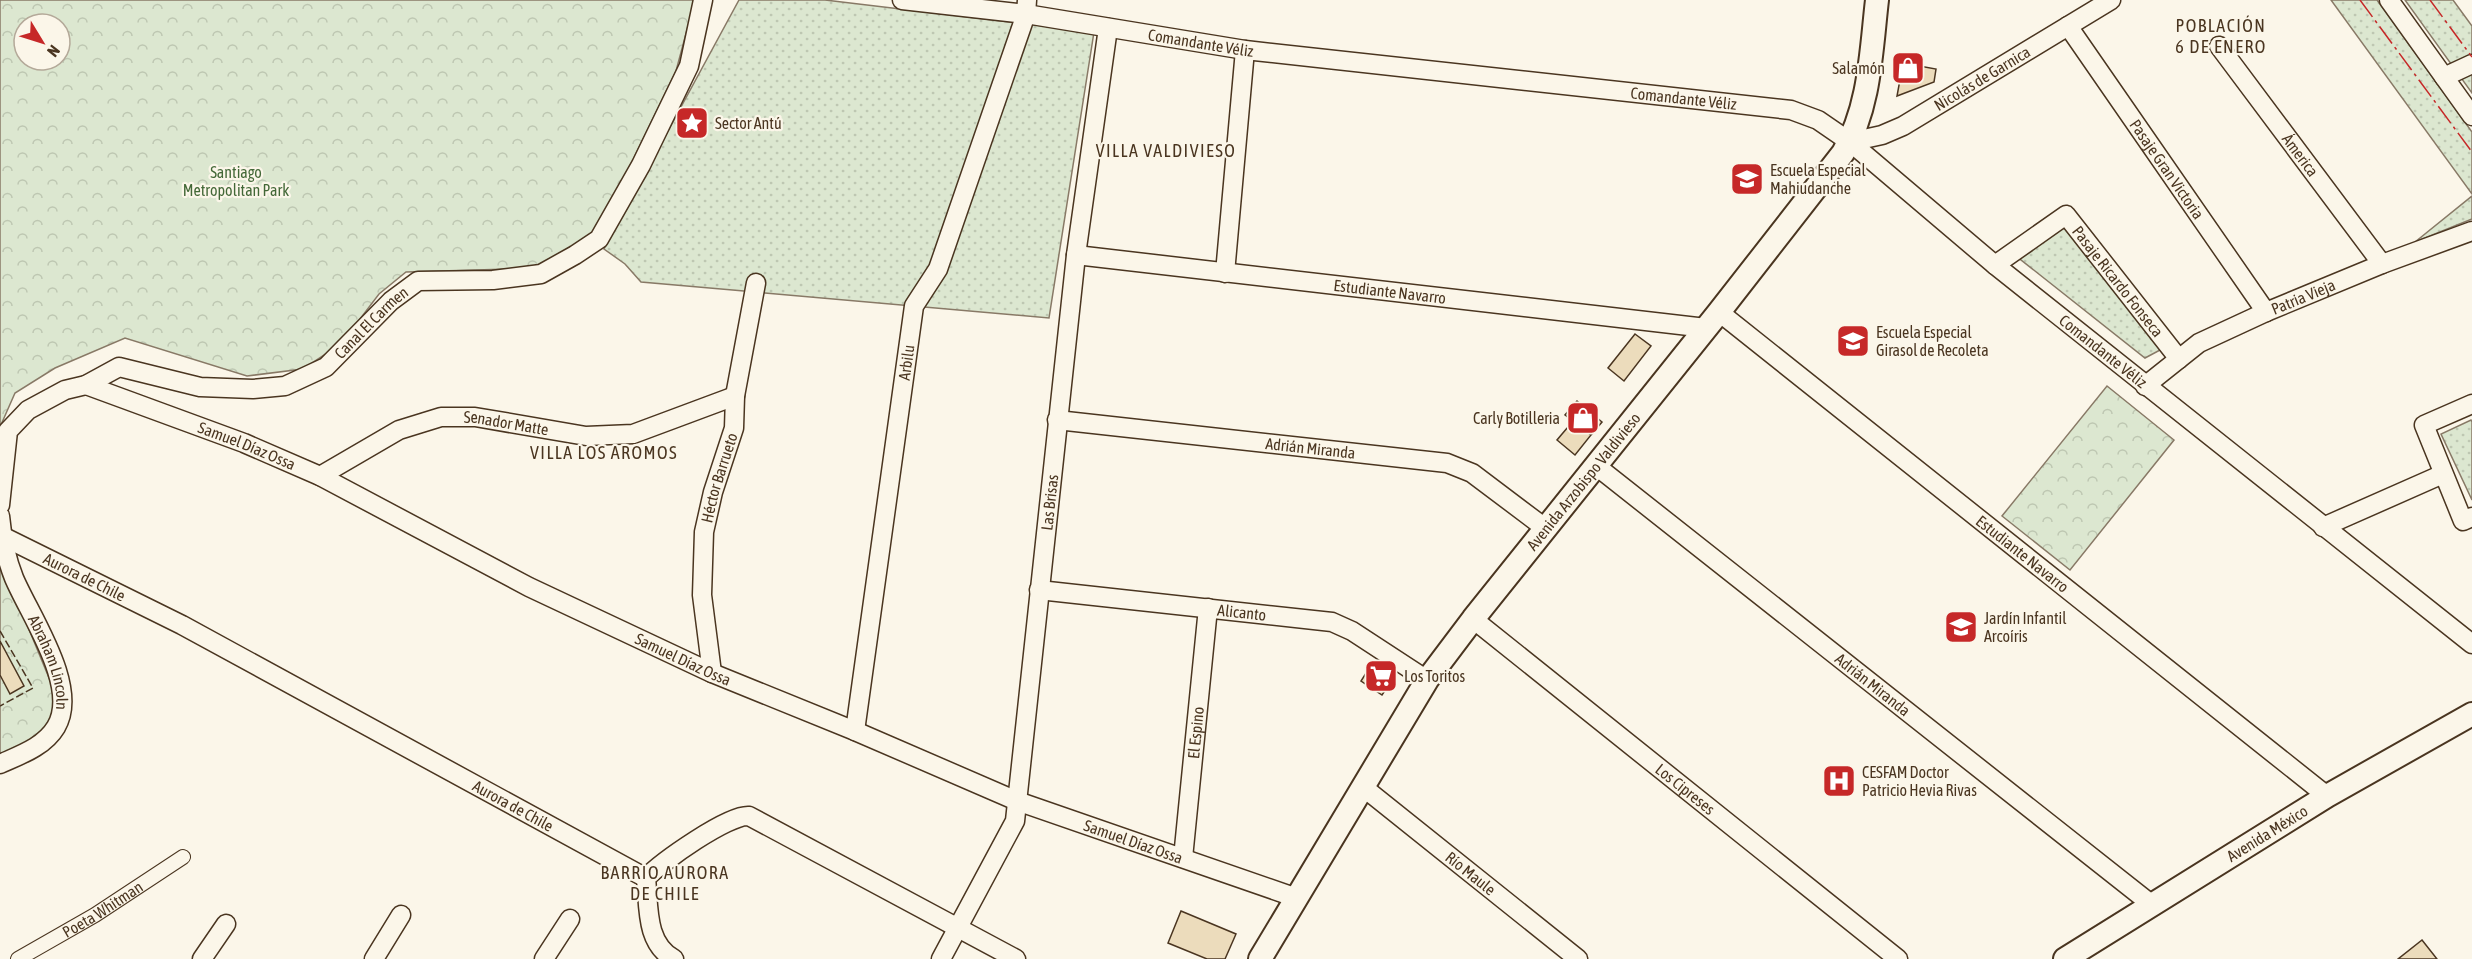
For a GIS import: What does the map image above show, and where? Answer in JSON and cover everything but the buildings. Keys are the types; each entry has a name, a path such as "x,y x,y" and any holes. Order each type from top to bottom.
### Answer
{"street":[{"name":"Canal El Carmen","path":"0,505 8,431 28,410 65,390 86,385 119,367 200,387 253,389 285,386 326,367 391,301 418,280 493,280 541,274 599,239 641,165 689,66 703,0"},
{"name":"Comandante Véliz","path":"902,0 1026,7 1108,28 1245,50 1791,110 1818,120 1850,141 1995,265 2472,644"},
{"name":"Avenida Arzobispo Valdivieso","path":"1262,958 1427,680 1594,465 1836,163 1850,141 1864,102 1877,0"},
{"name":"Nicolás de Garnica","path":"1850,141 1882,135 1903,126 2111,0"},
{"path":"2389,0 2472,116"},
{"name":"Arbilu","path":"855,731 914,306 938,268 1026,7"},
{"name":"Pasaje Gran Victoria","path":"2068,26 2266,312"},
{"name":"Las Brisas","path":"941,959 1015,821 1076,255 1108,28"},
{"name":"Ámerica","path":"2219,46 2382,264"},
{"path":"1225,273 1245,50"},
{"path":"2444,77 2472,64"},
{"name":"Pasaje Ricardo Fonseca","path":"1995,265 2066,215 2179,359"},
{"name":"Patria Vieja","path":"2145,386 2199,343 2266,312 2382,264 2472,231"},
{"name":"Estudiante Navarro","path":"1076,255 1225,273 1712,320 2327,796"},
{"name":"Héctor Barrueto","path":"712,673 702,595 704,532 713,492 734,428 735,396 756,284"},
{"name":"Samuel Díaz Ossa","path":"86,385 244,443 320,476 529,586 712,673 855,731 1017,801 1297,898"},
{"name":"Senador Matte","path":"320,476 399,430 441,417 475,417 586,436 633,434 735,396"},
{"path":"2472,404 2424,425 2463,520 2472,517"},
{"name":"Adrián Miranda","path":"1057,420 1447,463 1472,473 1545,528"},
{"name":"Adrián Miranda","path":"1594,465 2151,904"},
{"path":"2323,527 2443,474"},
{"path":"0,516 2,536"},
{"name":"Abraham Lincoln","path":"0,764 44,742 57,726 64,701 58,674 15,579 2,536"},
{"name":"Aurora de Chile","path":"2,536 182,625 646,878"},
{"name":"Alicanto","path":"1039,590 1332,622 1352,631 1427,680"},
{"name":"El Espino","path":"1183,858 1208,608"},
{"name":"Los Cipreses","path":"1473,620 1898,959"},
{"name":"Avenida México","path":"2065,959 2327,796 2472,714"},
{"name":"Río Maule","path":"1362,787 1578,959"},
{"path":"674,959 663,951 653,935 646,878 665,860 733,819 749,816 1016,959"},
{"name":"Poeta Whitman","path":"18,959 95,915 183,857"},
{"path":"374,959 401,915"},
{"path":"544,959 570,919"},
{"path":"202,959 226,924"}],"green space":[{"name":"Santiago Metropolitan Park","path":"0,0 695,0 676,71 629,168 590,238 540,268 406,272 379,294 341,344 303,369 247,376 125,338 55,368 15,393 0,427"},
{"path":"739,0 825,0 1094,32 1049,318 641,282 625,264 604,249"},
{"path":"2331,0 2377,0 2472,132 2472,194"},
{"path":"2405,0 2453,0 2472,26 2472,93"},
{"path":"2472,196 2472,219 2415,242"},
{"path":"2064,223 2162,349 2145,358 2016,256"},
{"path":"2107,386 2174,440 2070,570 2002,516"},
{"path":"2471,420 2472,422 2472,500 2441,434"},
{"path":"0,559 54,690 56,707 49,727 42,734 26,745 0,757"}],"fence":[{"path":"0,631 33,688 0,706"}],"power":[{"path":"2360,0 2472,152"},
{"path":"2430,0 2472,57"}],"place":[{"name":"Salamón","path":"1908,68"},
{"name":"Sector Antú","path":"692,123"},
{"name":"Escuela Especial Mahiudanche","path":"1747,179"},
{"name":"Escuela Especial Girasol de Recoleta","path":"1853,341"},
{"name":"Carly Botilleria","path":"1583,418"},
{"name":"Jardín Infantil Arcoíris","path":"1961,627"},
{"name":"Los Toritos","path":"1381,676"},
{"name":"CESFAM Doctor Patricio Hevia Rivas","path":"1839,781"}],"district":[{"name":"POBLACIÓN 6 DE ENERO","path":"2221,36"},
{"name":"VILLA VALDIVIESO","path":"1166,150"},
{"name":"VILLA LOS AROMOS","path":"604,452"},
{"name":"BARRIO AURORA DE CHILE","path":"665,882"}]}
